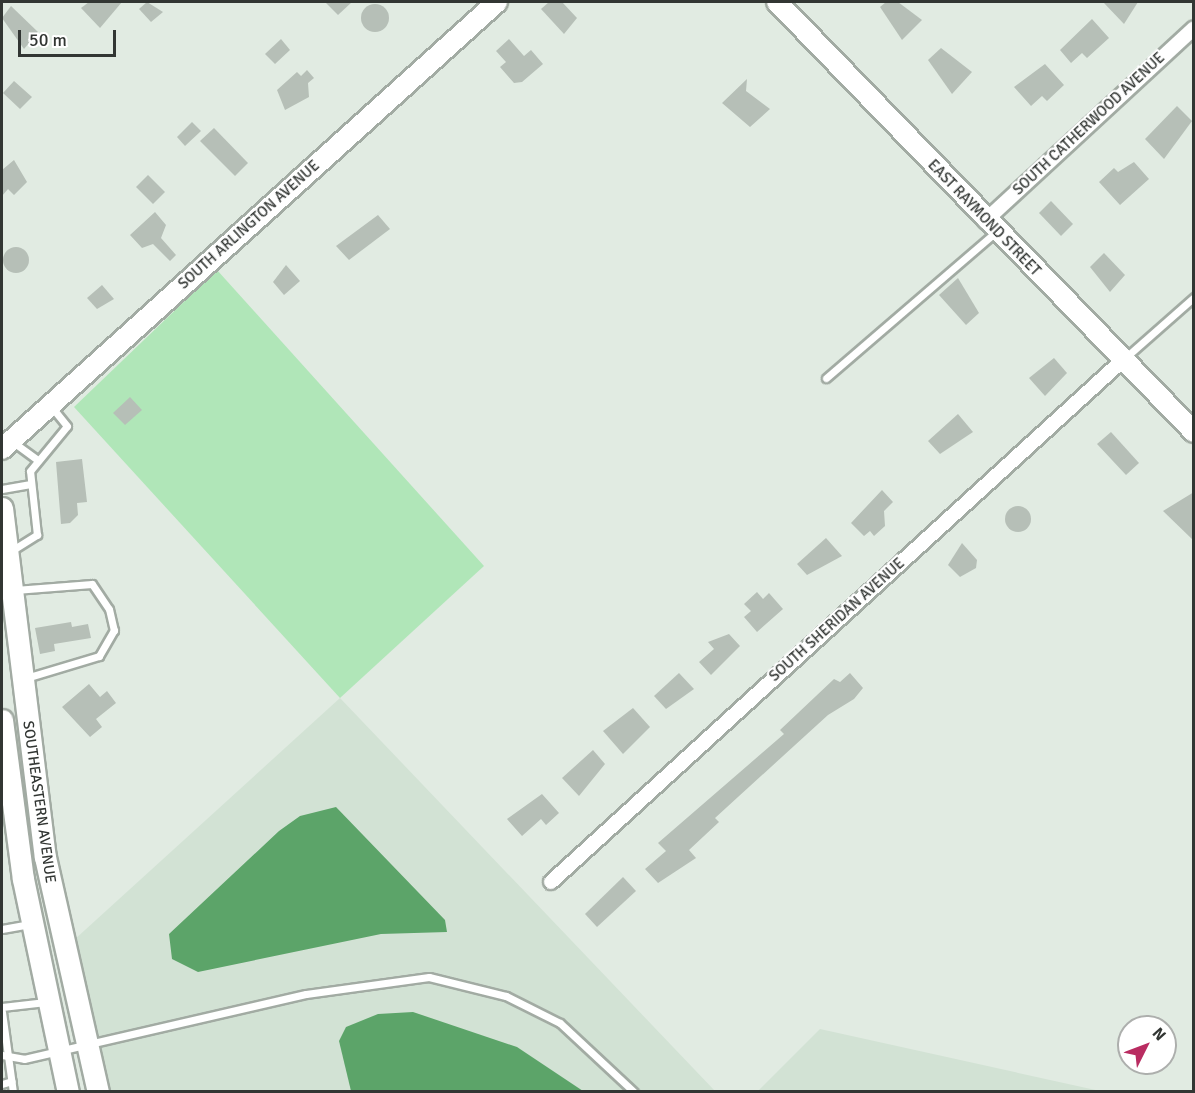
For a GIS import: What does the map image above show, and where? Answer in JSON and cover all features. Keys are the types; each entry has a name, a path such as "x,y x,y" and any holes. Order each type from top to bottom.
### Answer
{"main road":[{"name":"SOUTH ARLINGTON AVENUE","path":"7,445 497,2"},
{"name":"EAST RAYMOND STREET","path":"777,2 991,226 1194,432"},
{"name":"SOUTHEASTERN AVENUE","path":"2,508 23,678 18,781 31,924 46,1002 68,1092"},
{"name":"SOUTHEASTERN AVENUE","path":"2,720 18,781 45,857 85,1044 98,1092"}],"street":[{"name":"SOUTH CATHERWOOD AVENUE","path":"991,226 1194,28"},
{"name":"SOUTH SHERIDAN AVENUE","path":"550,882 1124,359"}],"lane":[{"path":"826,378 991,226"},
{"path":"1124,359 1194,297"},
{"path":"8,552 37,535 31,484 36,459 67,426 50,405"},
{"path":"7,445 36,459"},
{"path":"2,489 31,484"},
{"path":"13,590 92,584 109,609 114,630 99,656 23,678"},
{"path":"2,929 31,924"},
{"path":"6,1055 24,1059 306,994 429,977 506,996 560,1023 634,1092"},
{"path":"13,1092 6,1055 2,1010 46,1002"},
{"path":"2,1084 12,1081"}],"shaded area":[{"path":"217,270 484,566 340,698 74,407"},
{"path":"340,698 715,1091 109,1091 63,950"},
{"path":"336,807 445,920 447,932 381,934 198,972 172,959 169,934 279,831 300,816"},
{"path":"413,1012 517,1047 583,1091 351,1091 339,1041 346,1027 378,1014"},
{"path":"820,1029 1100,1091 758,1091"}],"building":[{"path":"89,2 122,2 100,28 81,8"},
{"path":"147,2 163,12 151,22 139,9"},
{"path":"325,2 352,2 338,15"},
{"path":"549,2 562,2 577,18 564,34 541,9"},
{"path":"886,2 898,2 922,20 902,40 880,7"},
{"path":"1103,2 1138,2 1124,24"},
{"path":"375,4 385,8 389,18 385,28 375,32 365,28 361,18 365,8"},
{"path":"11,6 38,32 24,49 2,18"},
{"path":"1092,19 1109,38 1087,58 1082,53 1071,63 1060,50"},
{"path":"281,39 290,50 275,64 265,54"},
{"path":"509,39 524,56 531,50 543,64 522,82 514,83 500,67 506,62 496,51"},
{"path":"941,48 972,72 952,94 928,60"},
{"path":"1045,64 1064,85 1047,101 1042,96 1031,106 1014,87"},
{"path":"307,70 314,78 308,83 309,97 285,110 277,90 297,72 301,76"},
{"path":"747,79 746,91 770,109 750,127 722,103"},
{"path":"14,81 32,97 20,109 3,93"},
{"path":"1177,106 1192,121 1164,159 1145,139"},
{"path":"192,122 201,131 185,146 177,137"},
{"path":"214,128 248,163 235,176 200,141"},
{"path":"14,160 27,182 14,195 8,189 2,196 2,170"},
{"path":"1134,162 1149,179 1120,205 1099,182 1114,168 1118,172"},
{"path":"148,175 165,192 153,204 136,187"},
{"path":"1051,201 1073,224 1061,236 1039,213"},
{"path":"155,212 166,225 161,238 176,255 170,261 153,244 142,248 130,235"},
{"path":"378,215 390,229 349,260 336,246"},
{"path":"16,247 25,251 29,260 25,269 16,273 7,269 3,260 7,251"},
{"path":"1104,253 1125,275 1110,292 1090,267"},
{"path":"286,265 300,281 284,295 273,282"},
{"path":"958,278 979,313 966,325 939,295"},
{"path":"102,285 114,299 97,309 87,298"},
{"path":"1054,358 1067,373 1045,396 1029,378"},
{"path":"130,397 142,410 125,425 113,413"},
{"path":"958,414 973,432 940,454 928,441"},
{"path":"1111,432 1139,463 1126,475 1097,444"},
{"path":"82,459 87,502 77,503 78,515 70,523 61,524 56,462"},
{"path":"882,490 893,502 884,511 885,526 874,536 870,531 864,536 851,523"},
{"path":"1194,492 1194,541 1163,511"},
{"path":"1018,506 1027,510 1031,519 1027,528 1018,532 1009,528 1005,519 1009,510"},
{"path":"826,538 842,556 807,575 797,564"},
{"path":"962,543 977,560 976,568 960,577 948,565"},
{"path":"757,592 763,599 769,593 783,609 757,632 744,617 751,611 744,604"},
{"path":"71,622 72,627 88,624 91,638 54,644 55,651 40,654 35,628"},
{"path":"729,634 740,646 711,675 699,662 714,649 708,642"},
{"path":"679,673 694,689 666,709 654,696"},
{"path":"850,673 863,688 854,699 828,715 715,818 719,822 689,850 696,858 658,883 645,869 666,851 658,843 784,734 780,730 834,679 840,682"},
{"path":"89,684 100,697 107,691 116,703 96,719 102,727 90,737 62,707"},
{"path":"633,708 650,727 623,754 603,731"},
{"path":"593,750 605,764 579,796 562,778"},
{"path":"542,794 559,813 546,825 541,819 522,836 507,819"},
{"path":"623,877 636,891 597,927 585,914"}]}
